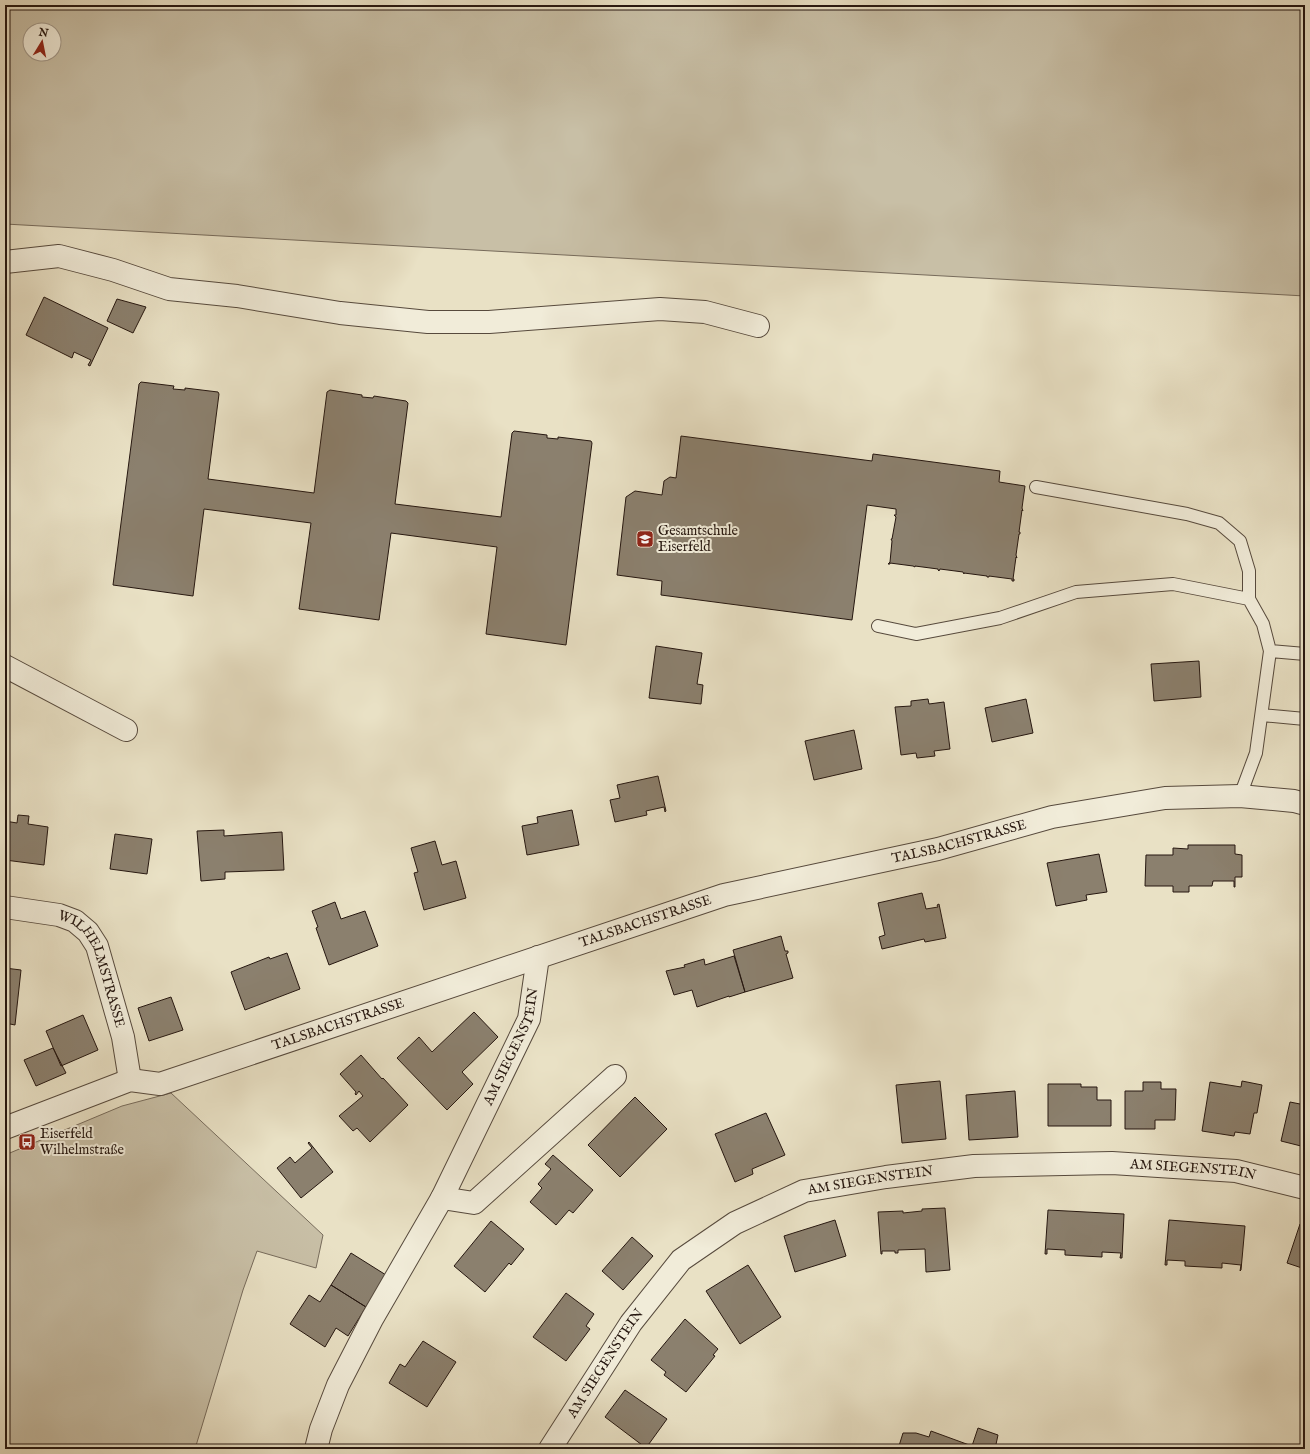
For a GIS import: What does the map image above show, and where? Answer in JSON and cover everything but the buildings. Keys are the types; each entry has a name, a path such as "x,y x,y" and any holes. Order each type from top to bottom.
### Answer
{"street":[{"path":"5,262 59,256 113,270 169,289 237,296 340,313 420,321 489,322 660,309 705,312 758,326"},
{"path":"5,666 126,730"},
{"name":"TALSBACHSTRASSE","path":"5,1128 130,1080 160,1084 724,895 938,848 1052,817 1165,798 1240,796 1305,804"},
{"name":"WILHELMSTRASSE","path":"5,907 59,915 75,921 88,932 97,946 123,1037 130,1080"},
{"name":"AM SIEGENSTEIN","path":"316,1449 321,1429 338,1384 372,1319 442,1198 529,1019 538,957"},
{"path":"442,1198 474,1203 615,1076"},
{"name":"AM SIEGENSTEIN","path":"550,1449 631,1323 681,1260 735,1223 804,1191 886,1177 974,1166 1112,1163 1236,1170 1305,1188"}],"lane":[{"path":"1036,487 1187,514 1219,523 1240,541 1249,571 1249,599 1263,624 1270,651 1256,753 1240,796"},
{"path":"878,626 916,634 1000,618 1076,592 1173,584 1249,599"},
{"path":"1270,651 1305,654"},
{"path":"1262,715 1305,719"}],"shaded area":[{"path":"5,5 1305,5 1305,296 5,224"},
{"path":"171,1093 323,1235 316,1268 257,1251 243,1290 195,1449 5,1449 5,1155 122,1106"}],"place":[{"name":"Gesamtschule Eiserfeld","path":"645,539"},
{"name":"Eiserfeld Wilhelmstraße","path":"27,1142"}]}
